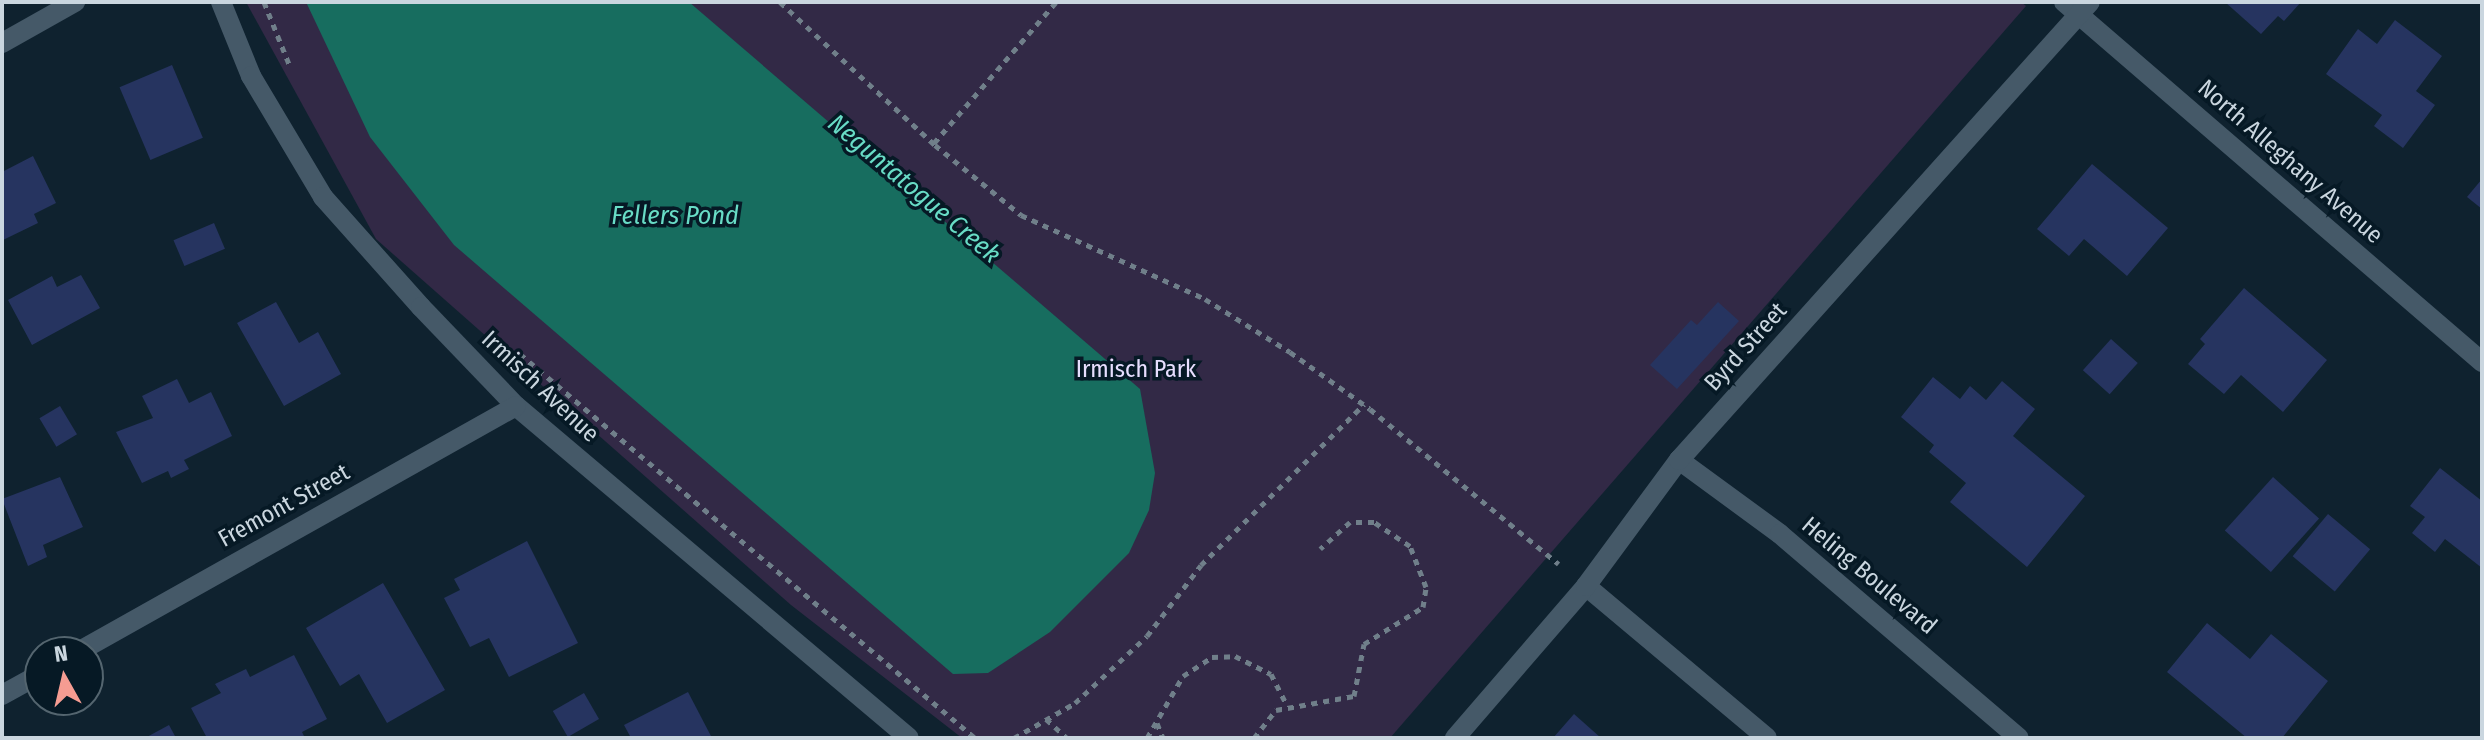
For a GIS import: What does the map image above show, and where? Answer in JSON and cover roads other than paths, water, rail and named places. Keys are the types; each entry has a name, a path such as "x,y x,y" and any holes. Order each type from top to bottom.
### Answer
{"street":[{"path":"2,43 75,2"},
{"name":"Irmisch Avenue","path":"221,2 251,76 323,197 516,406 909,738"},
{"name":"North Alleghany Avenue","path":"2078,6 2482,362"},
{"name":"Byrd Street","path":"1455,738 1586,586 1679,460 2078,6"},
{"name":"Fremont Street","path":"104,637 516,406"},
{"name":"Heling Boulevard","path":"1679,460 1780,534 2019,738"},
{"path":"1586,586 1767,738"},
{"path":"2,695 24,683"}],"water":[{"name":"Fellers Pond","path":"306,2 689,2 1140,389 1155,473 1149,510 1129,553 1050,632 988,673 953,674 454,245 370,137"}],"water label":[{"name":"Neguntatogue Creek","path":"914,189"}],"park label":[{"name":"Irmisch Park","path":"1136,370"}]}
